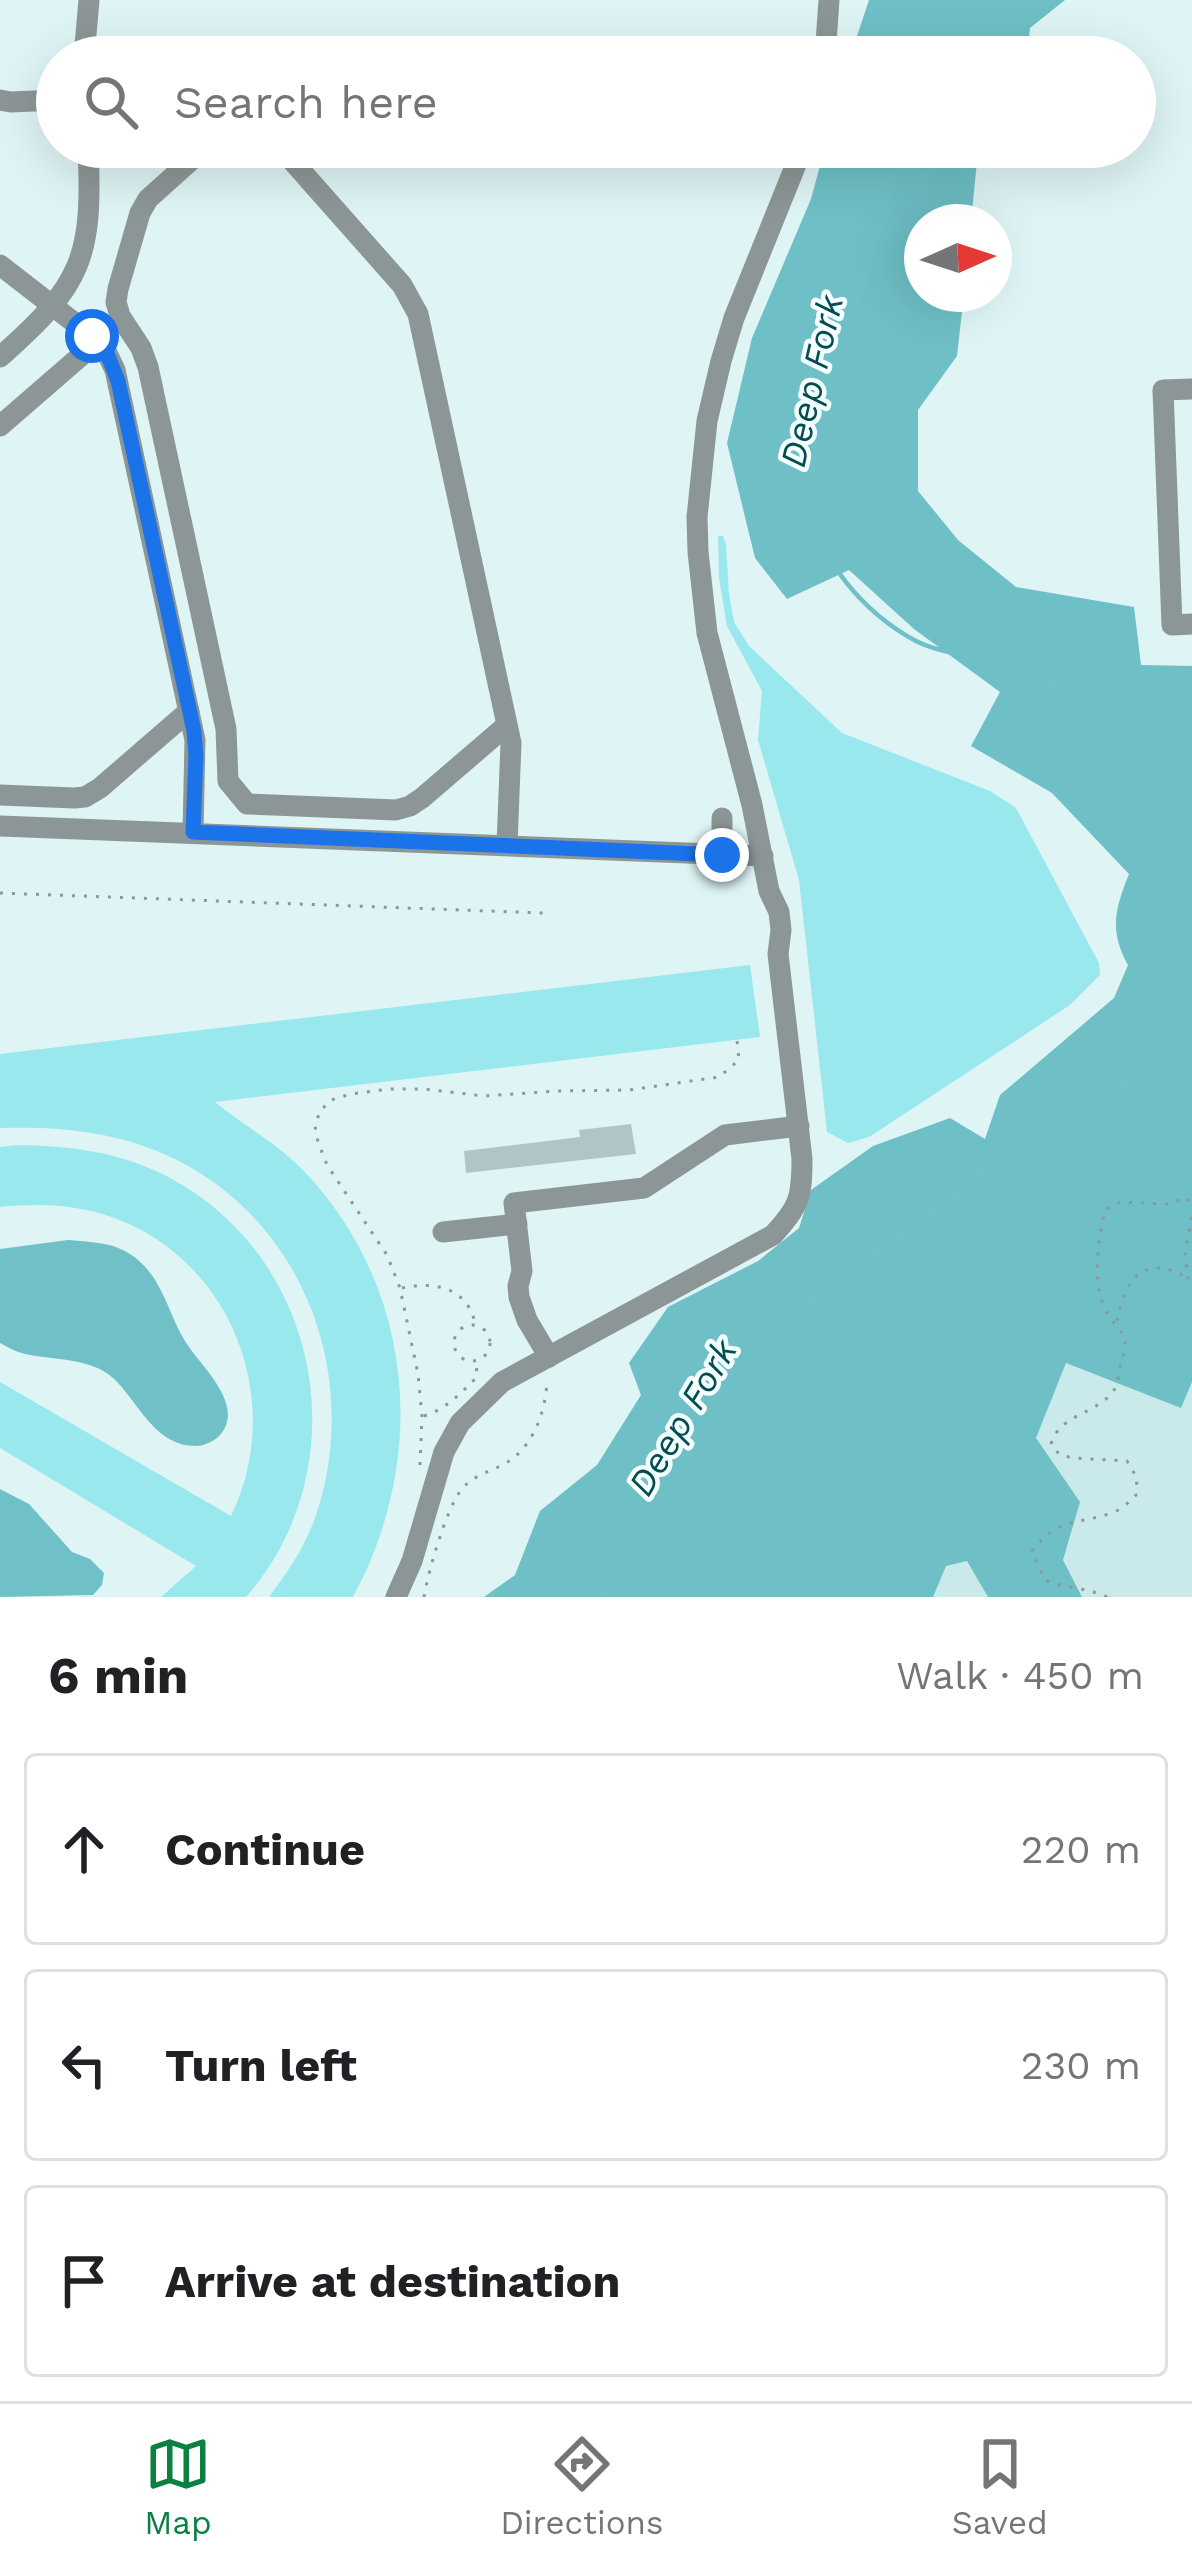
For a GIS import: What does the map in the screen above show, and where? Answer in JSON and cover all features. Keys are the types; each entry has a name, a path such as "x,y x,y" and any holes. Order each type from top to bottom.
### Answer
{"street":[{"path":"71,0 79,36"},
{"path":"85,36 88,0"},
{"path":"826,36 829,0"},
{"path":"0,100 36,101"},
{"path":"0,357 54,307 75,272 87,232 89,168"},
{"path":"183,168 148,199 140,213 116,302 148,367 226,729 228,781 247,804 396,810 422,798 507,725"},
{"path":"299,168 402,285 418,314 512,749 507,845"},
{"path":"396,1597 412,1562 444,1452 460,1423 482,1399 502,1382 772,1235 794,1213 802,1187 778,953 779,912 769,891 707,633 698,552 706,421 721,361 795,168"},
{"path":"0,265 98,341 112,361 189,711 196,755 193,832"},
{"path":"0,426 98,341"},
{"path":"1192,389 1162,390 1172,625 1192,624"},
{"path":"0,795 85,797 189,711"},
{"path":"722,818 722,855"},
{"path":"0,826 763,856"},
{"path":"545,1359 519,1298 522,1271 514,1203 644,1188 725,1135 799,1126"},
{"path":"443,1232 517,1224"}],"path":[{"path":"0,893 542,913"},
{"path":"1107,1597 1045,1580 1032,1551 1046,1533 1116,1513 1136,1496 1137,1478 1127,1461 1072,1458 1059,1454 1052,1444 1055,1431 1066,1421 1114,1389 1126,1343 1107,1314 1098,1281 1105,1210 1120,1202 1167,1204 1187,1198 1192,1205"},
{"path":"1190,1280 1185,1255 1192,1217"},
{"path":"1117,1324 1122,1297 1142,1271 1158,1268 1190,1280"},
{"path":"400,1288 428,1284 448,1289 468,1306 490,1345 476,1361 464,1360 454,1347 459,1330 475,1325"},
{"path":"424,1597 453,1503 463,1486 522,1452 535,1430 547,1389 545,1359"},
{"path":"422,1416 457,1398 476,1378 476,1361"}],"shaded area":[{"path":"869,0 1065,0 1030,28 1029,36 857,36"},
{"path":"819,168 976,168 973,204 904,204 904,312 962,312 957,356 918,410 918,491 958,540 1016,587 1134,607 1141,665 1192,666 1192,1382 1181,1408 1066,1363 1036,1438 1080,1502 1063,1560 1082,1597 988,1597 967,1561 946,1566 933,1597 484,1597 515,1575 540,1511 597,1465 641,1395 629,1363 668,1307 758,1261 799,1228 811,1190 873,1146 950,1118 985,1139 1000,1095 1114,998 1128,965 1116,920 1129,874 1052,793 971,746 1000,692 914,629 849,570 787,599 755,558 727,443 752,338 811,199"},
{"path":"718,536 726,544 734,622 749,646 842,733 990,791 1016,808 1099,963 1100,975 1070,1005 869,1137 848,1143 827,1132 799,880 758,740 762,691 727,626"},
{"path":"750,965 760,1037 215,1102 292,1159 340,1215 368,1266 388,1319 398,1374 400,1431 393,1488 377,1543 353,1597 269,1597 315,1518 328,1467 332,1414 327,1363 313,1313 291,1267 260,1225 222,1189 177,1160 91,1133 0,1128 0,1054"},
{"path":"0,1147 96,1152 170,1178 222,1214 262,1259 291,1312 308,1369 312,1429 304,1488 282,1545 246,1597 161,1597 196,1566 0,1448 0,1382 231,1516 247,1469 253,1422 248,1375 233,1330 210,1290 178,1255 138,1228 91,1211 46,1205 0,1207"},
{"path":"1192,1168 1192,1597 824,1597"},
{"path":"68,1240 123,1250 151,1274 189,1347 225,1400 226,1424 215,1439 196,1446 169,1439 104,1371 22,1353 0,1343 0,1249"},
{"path":"0,1489 29,1504 72,1552 90,1559 104,1573 93,1595 0,1597"}],"building":[{"path":"631,1124 636,1154 466,1173 464,1151 580,1137 579,1130"}],"waterway":[{"name":"Deep Fork","path":"940,36 952,0"},
{"name":"Deep Fork","path":"898,168 820,425 812,500 822,542 846,582 898,630 933,648 1001,663 1057,685 1112,726 1155,783 1192,872"},
{"name":"Deep Fork","path":"597,1597 626,1571 731,1375 773,1323 923,1221 997,1160 1192,1042"}],"route":[{"path":"92,336 112,361 118,381 194,731 193,832 722,855"}]}
